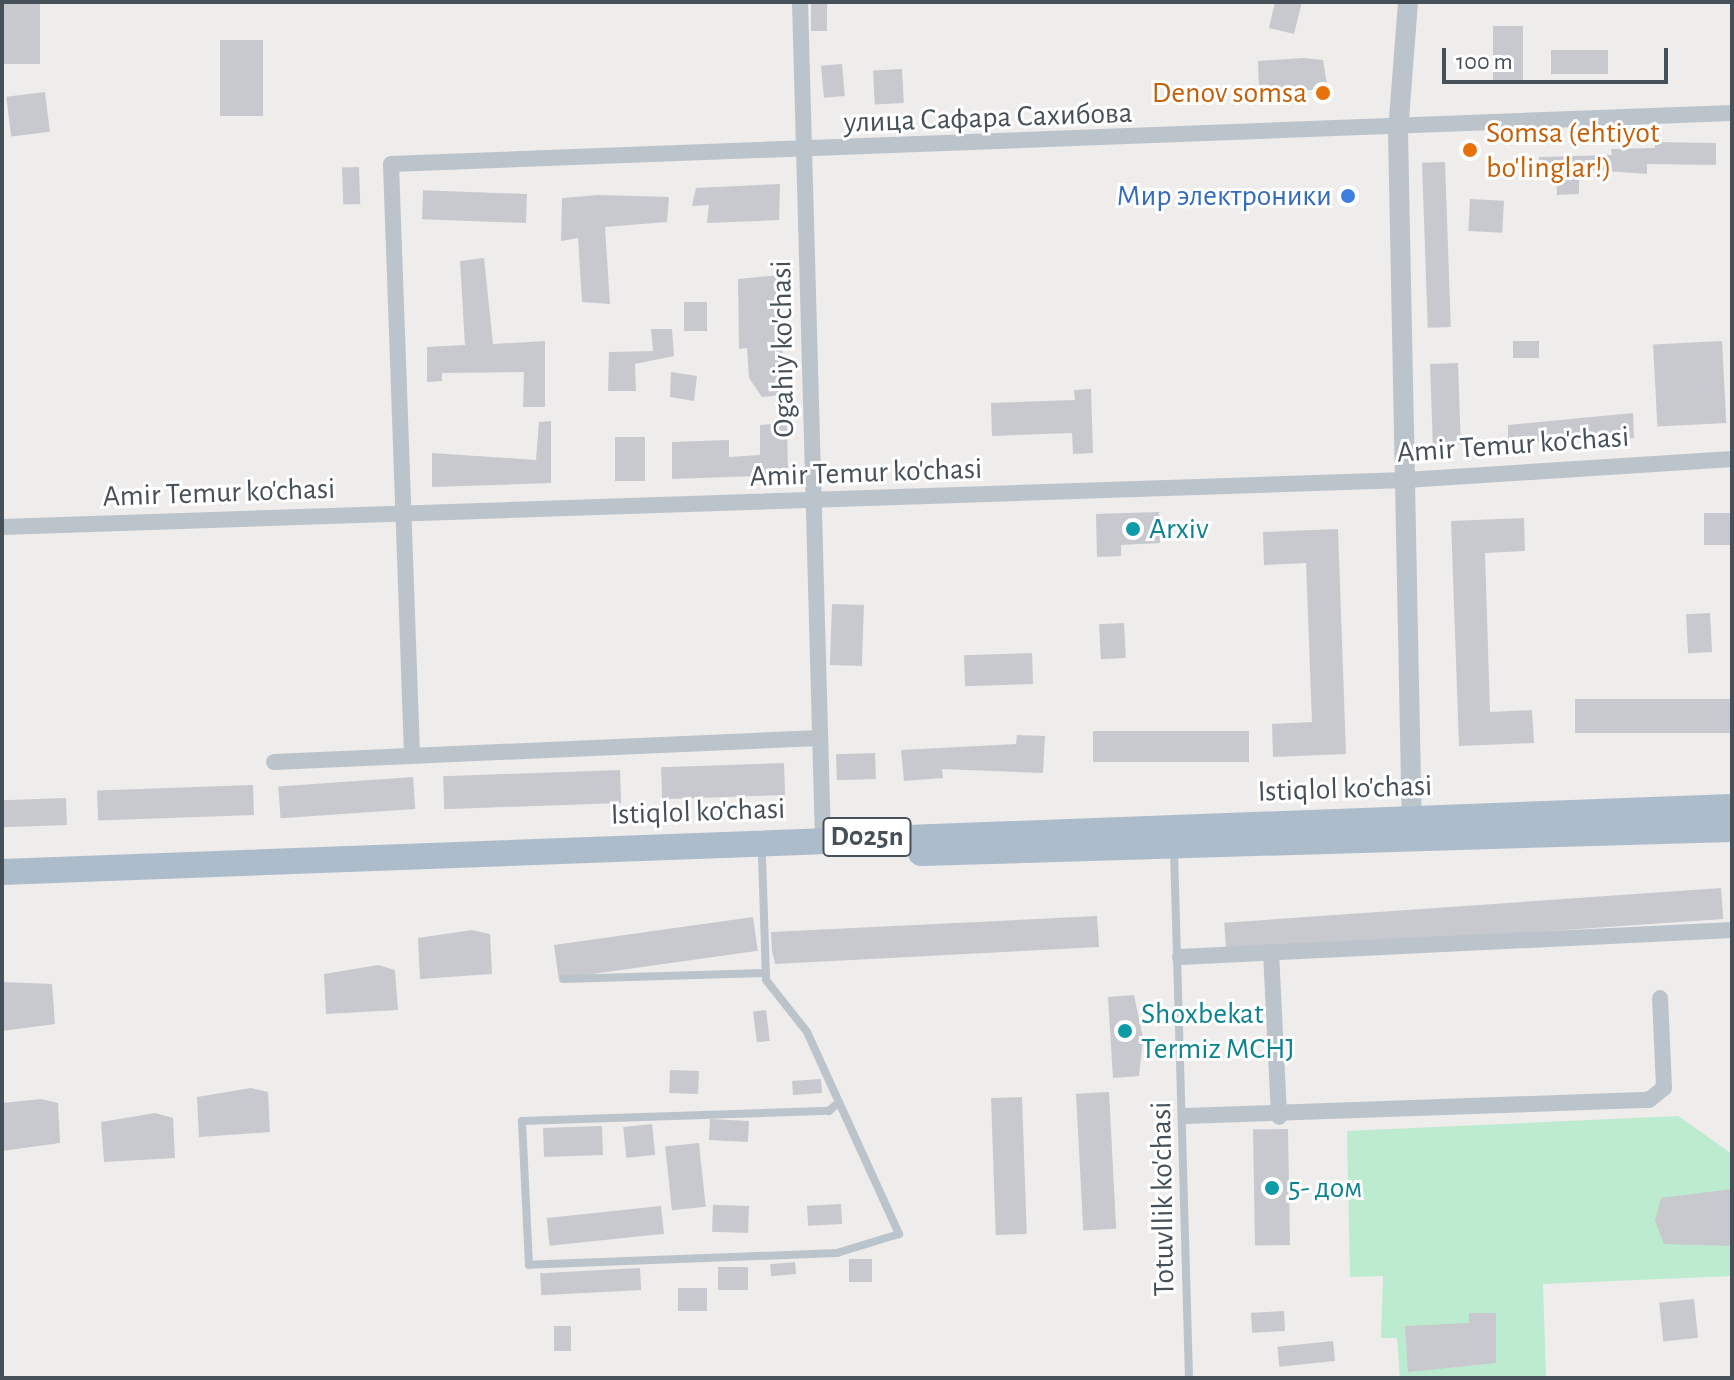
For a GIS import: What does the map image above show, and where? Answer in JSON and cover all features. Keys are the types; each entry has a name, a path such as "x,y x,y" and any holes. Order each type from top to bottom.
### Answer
{"main road":[{"name":"Istiqlol ko'chasi","path":"2,886 1412,828 1732,807"},
{"name":"Istiqlol ko'chasi","path":"1412,828 1732,829"},
{"name":"Istiqlol ko'chasi","path":"2,872 823,839 1173,837"}],"street":[{"name":"Ogahiy ko'chasi","path":"800,2 823,839"},
{"path":"1408,2 1398,131 1412,828"},
{"name":"улица Сафара Сахибова","path":"403,515 391,164 806,153 1398,131 1732,113"},
{"name":"Amir Temur ko'chasi","path":"2,527 815,503 1406,480 1732,459"},
{"path":"403,515 412,754"},
{"path":"274,762 819,738"},
{"path":"1180,957 1732,930"},
{"path":"1271,952 1279,1117"},
{"path":"1186,1116 1279,1117 1649,1100 1664,1088 1660,998"}],"lane":[{"name":"Totuvllik ko'chasi","path":"1173,837 1186,1116 1189,1378"},
{"path":"762,857 766,973 807,1032 839,1102 899,1234 837,1253 529,1265 522,1121 829,1111 839,1102"},
{"path":"563,979 766,973"}],"green space":[{"path":"1678,1116 1732,1154 1732,1276 1543,1284 1546,1378 1400,1378 1397,1338 1381,1338 1383,1276 1350,1277 1347,1131"}],"building":[{"path":"2,2 40,2 40,64 2,64"},
{"path":"811,2 827,2 827,31 811,31"},
{"path":"1275,2 1302,2 1294,34 1269,28"},
{"path":"1493,26 1523,26 1523,82 1493,82"},
{"path":"220,40 263,40 263,116 220,116"},
{"path":"1551,50 1608,50 1608,74 1551,74"},
{"path":"1323,60 1328,90 1259,90 1258,61"},
{"path":"842,64 845,96 824,98 821,66"},
{"path":"902,69 904,103 875,104 873,71"},
{"path":"45,92 50,132 11,136 6,97"},
{"path":"1655,142 1716,143 1716,165 1647,164 1647,174 1579,169 1579,194 1557,195 1556,168 1538,169 1539,157 1612,155 1611,149 1655,148"},
{"path":"1445,162 1451,327 1428,328 1422,163"},
{"path":"359,167 360,204 343,205 342,168"},
{"path":"780,184 779,220 707,223 709,205 692,206 696,188"},
{"path":"423,190 527,194 526,223 422,219"},
{"path":"599,195 669,197 667,222 605,227 610,304 582,302 578,238 561,241 562,198"},
{"path":"1470,199 1504,201 1502,233 1468,231"},
{"path":"484,258 493,344 545,341 545,407 523,407 524,372 442,373 442,381 427,382 427,347 465,345 460,261"},
{"path":"780,275 784,395 762,397 749,378 747,348 739,349 738,279"},
{"path":"684,302 707,302 707,331 684,331"},
{"path":"651,329 672,329 674,356 635,364 636,391 608,391 609,352 653,351"},
{"path":"1513,341 1539,341 1539,358 1513,358"},
{"path":"1722,341 1726,423 1657,426 1653,345"},
{"path":"1458,363 1461,444 1433,445 1430,364"},
{"path":"671,372 697,376 694,401 670,397"},
{"path":"1091,389 1093,453 1073,454 1072,433 992,436 991,403 1075,400 1074,390"},
{"path":"1633,413 1634,438 1508,444 1508,425"},
{"path":"551,421 551,483 432,487 432,453 536,460 539,422"},
{"path":"787,423 788,475 672,479 672,442 729,440 729,457 760,455 760,425"},
{"path":"615,437 645,437 645,481 615,481"},
{"path":"1159,512 1160,543 1121,545 1121,556 1097,557 1096,514"},
{"path":"1704,513 1732,513 1732,545 1704,545"},
{"path":"1524,518 1525,551 1485,553 1490,712 1532,710 1534,743 1459,746 1451,521"},
{"path":"1338,529 1346,754 1273,757 1272,724 1312,722 1306,563 1264,565 1263,532"},
{"path":"832,604 864,605 862,666 830,665"},
{"path":"1710,613 1712,652 1688,653 1686,614"},
{"path":"1124,623 1126,658 1101,659 1099,624"},
{"path":"1032,653 1033,684 965,686 964,655"},
{"path":"1575,699 1732,699 1732,733 1575,733"},
{"path":"1093,731 1249,731 1249,762 1093,762"},
{"path":"1017,735 1045,736 1043,773 942,769 943,778 904,781 901,750 1016,744"},
{"path":"875,753 876,779 837,780 836,754"},
{"path":"784,763 785,795 662,799 661,767"},
{"path":"620,770 621,803 444,809 443,776"},
{"path":"413,777 415,809 281,818 278,786"},
{"path":"253,785 254,815 98,820 97,790"},
{"path":"66,798 67,825 3,827 2,800"},
{"path":"1721,888 1723,919 1226,954 1224,923"},
{"path":"1097,916 1099,947 775,964 772,951 771,932"},
{"path":"753,917 758,951 559,979 554,945"},
{"path":"472,930 490,934 492,974 420,979 418,938"},
{"path":"378,965 395,970 398,1010 326,1014 324,974"},
{"path":"2,982 52,984 55,1024 2,1031"},
{"name":"Shoxbekat Termiz MCHJ","path":"1134,995 1143,1038 1139,1076 1113,1078 1108,997"},
{"path":"766,1010 770,1041 757,1042 753,1012"},
{"path":"670,1070 699,1071 698,1094 669,1093"},
{"path":"821,1079 822,1093 793,1095 792,1081"},
{"path":"251,1088 268,1092 270,1132 199,1137 197,1097"},
{"path":"1109,1092 1116,1229 1083,1231 1076,1094"},
{"path":"1022,1097 1027,1234 996,1235 991,1098"},
{"path":"41,1099 58,1103 60,1143 2,1151 2,1103"},
{"path":"155,1113 173,1118 175,1158 104,1162 101,1122"},
{"path":"710,1119 749,1121 748,1142 709,1140"},
{"path":"652,1124 655,1155 626,1158 623,1127"},
{"path":"602,1126 603,1155 544,1157 543,1128"},
{"name":"5- дом","path":"1288,1129 1290,1245 1255,1246 1253,1130"},
{"path":"699,1143 706,1207 672,1210 665,1147"},
{"path":"1732,1189 1732,1246 1664,1244 1655,1221 1661,1198"},
{"path":"841,1204 842,1224 808,1226 807,1206"},
{"path":"713,1205 749,1206 748,1233 712,1232"},
{"path":"661,1206 664,1234 550,1246 547,1218"},
{"path":"849,1259 872,1259 872,1282 849,1282"},
{"path":"795,1262 796,1274 771,1276 770,1264"},
{"path":"718,1267 748,1267 748,1290 718,1290"},
{"path":"640,1268 641,1290 541,1295 540,1273"},
{"path":"678,1288 707,1288 707,1311 678,1311"},
{"path":"1694,1299 1698,1338 1663,1341 1659,1303"},
{"path":"1284,1311 1285,1331 1252,1333 1251,1313"},
{"path":"1469,1313 1496,1313 1496,1363 1408,1372 1405,1326 1469,1323"},
{"path":"554,1326 571,1326 571,1351 554,1351"},
{"path":"1333,1341 1335,1361 1279,1367 1277,1347"}],"place":[{"name":"Denov somsa","path":"1323,93"},
{"name":"Somsa (ehtiyot bo'linglar!)","path":"1470,150"},
{"name":"Мир электроники","path":"1348,196"},
{"name":"Arxiv","path":"1133,529"},
{"name":"Shoxbekat Termiz MCHJ","path":"1125,1031"},
{"name":"5- дом","path":"1272,1188"}]}
